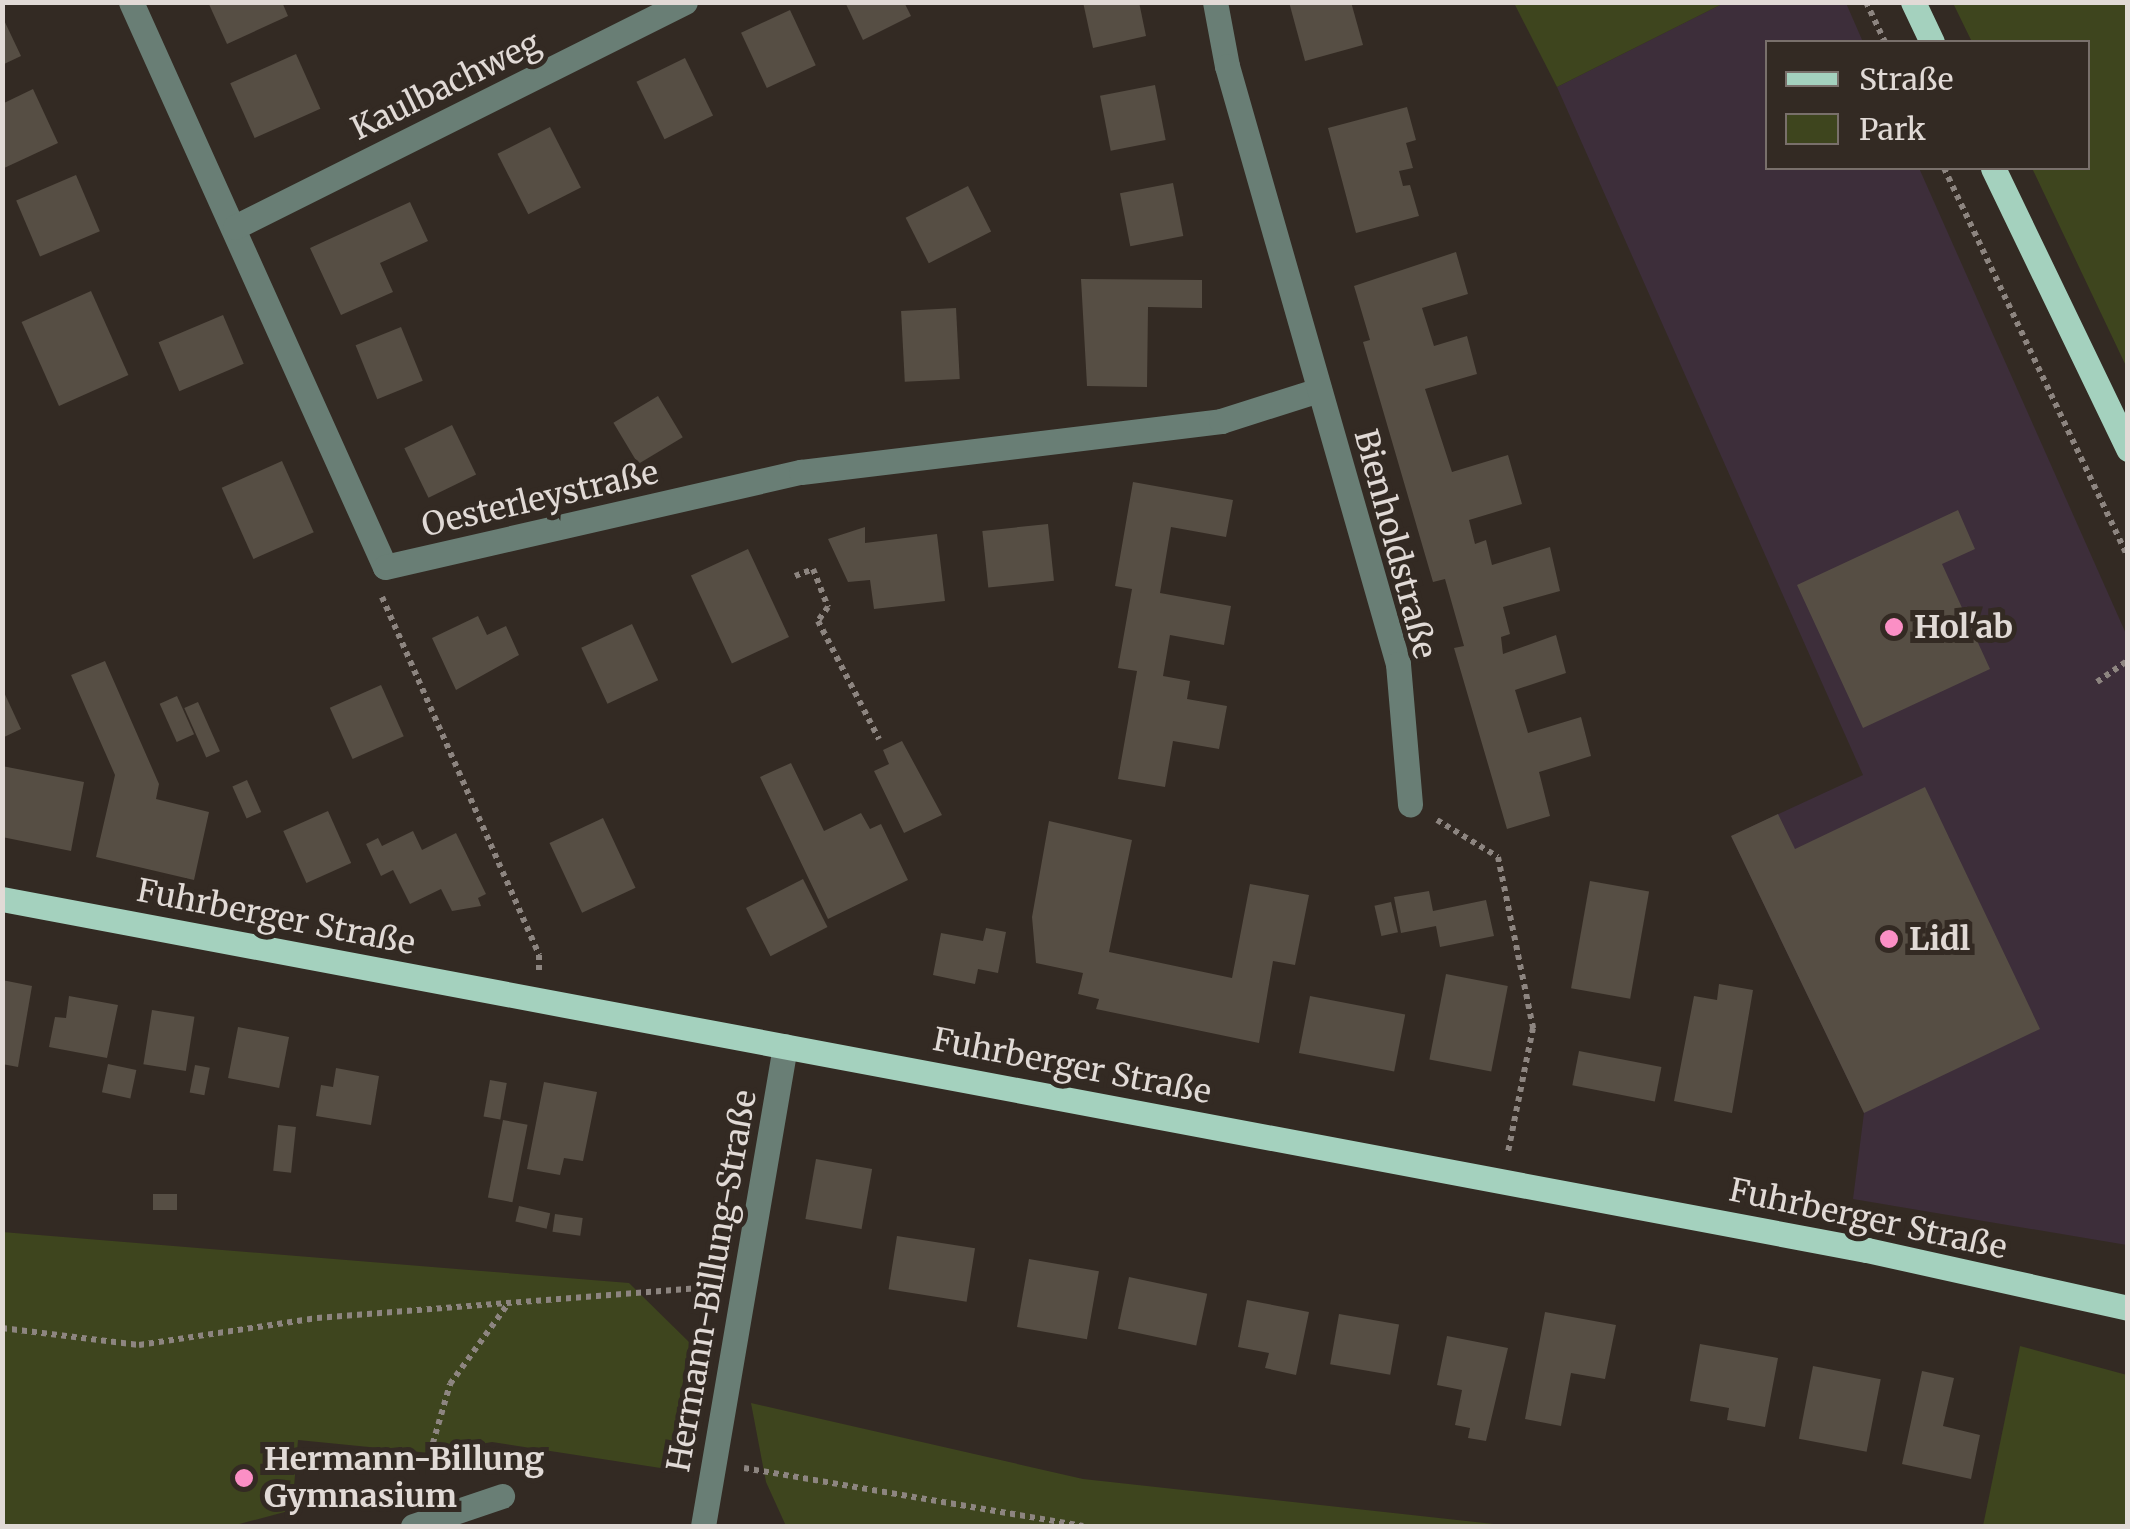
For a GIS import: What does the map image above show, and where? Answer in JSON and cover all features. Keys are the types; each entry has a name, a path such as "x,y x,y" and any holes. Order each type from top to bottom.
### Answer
{"main road":[{"path":"1913,2 1931,40"},
{"path":"1993,170 2128,448"},
{"name":"Fuhrberger Straße","path":"2,899 1502,1180 2128,1308"}],"street":[{"name":"Oesterleystraße","path":"131,2 386,568 801,472 1221,421 1319,390"},
{"name":"Kaulbachweg","path":"235,227 685,2"},
{"name":"Bienholdstraße","path":"1215,2 1319,390 1398,664 1410,804"},
{"name":"Hermann-Billung-Straße","path":"703,1526 784,1046"},
{"path":"412,1526 502,1496"}],"path":[{"path":"1866,2 1883,40"},
{"path":"1945,170 2128,558"},
{"path":"386,568 382,597 540,956 537,998"},
{"path":"795,576 813,569 828,607 818,621 879,739"},
{"path":"2097,682 2128,660"},
{"path":"1410,804 1498,857 1533,1028 1502,1180"},
{"path":"2,1328 140,1344 317,1318 695,1286 743,1290"},
{"path":"430,1453 450,1384 508,1304"},
{"path":"714,1463 1084,1526"}],"shaded area":[{"path":"1724,3 1846,3 1862,40 1765,40 1765,170 1920,170 2127,636 2127,1245 1853,1199 1864,1113 1731,836 1863,775 1557,87"}],"green space":[{"path":"1514,3 1724,3 1557,87"},
{"path":"1953,3 2127,3 2127,368 2033,170 2090,170 2090,40 1971,40"},
{"path":"2,1232 629,1283 690,1343 667,1469 492,1442 430,1453 298,1440 292,1510 232,1526 3,1526"},
{"path":"2020,1346 2127,1375 2127,1526 1983,1526"},
{"path":"751,1403 1083,1479 1512,1526 786,1526 766,1482"}],"building":[{"path":"208,2 282,2 288,16 227,44"},
{"path":"845,2 904,2 911,16 863,40"},
{"path":"1083,2 1139,2 1146,36 1093,48"},
{"path":"1289,2 1351,2 1363,45 1305,61"},
{"path":"790,10 816,65 767,88 741,33"},
{"path":"2,16 21,56 2,65"},
{"path":"296,54 320,109 255,138 230,83"},
{"path":"685,58 713,116 665,139 636,82"},
{"path":"1155,85 1166,140 1111,151 1100,96"},
{"path":"33,89 58,143 2,169 2,104"},
{"path":"1407,107 1416,140 1406,143 1413,168 1399,171 1403,186 1410,185 1419,216 1356,233 1328,128"},
{"path":"550,127 581,188 528,214 497,154"},
{"path":"76,175 100,231 40,257 16,200"},
{"path":"1173,183 1183,236 1130,246 1120,193"},
{"path":"968,186 991,231 929,263 906,218"},
{"path":"410,202 428,241 380,263 393,292 341,315 310,248"},
{"path":"1456,252 1468,294 1422,308 1434,346 1467,336 1477,374 1425,389 1452,472 1508,455 1522,504 1469,520 1475,544 1486,540 1492,565 1550,547 1560,591 1503,607 1510,634 1501,637 1503,654 1556,635 1566,673 1515,690 1528,733 1581,717 1591,756 1539,772 1550,816 1507,829 1454,648 1464,646 1445,579 1433,582 1363,342 1370,340 1354,286"},
{"path":"1081,279 1202,280 1202,308 1148,307 1147,387 1087,386"},
{"path":"91,291 128,375 59,406 22,322"},
{"path":"956,308 960,379 905,382 901,311"},
{"path":"223,315 244,364 179,391 159,342"},
{"path":"401,327 423,381 377,399 356,345"},
{"path":"658,396 683,437 638,464 613,423"},
{"path":"452,425 476,474 428,498 404,448"},
{"path":"282,461 314,532 253,559 222,488"},
{"path":"1133,482 1233,500 1226,537 1171,527 1160,593 1231,606 1224,645 1170,635 1163,676 1190,681 1187,699 1227,706 1219,749 1173,741 1165,787 1118,779 1137,671 1118,668 1132,589 1115,586"},
{"name":"Hol'ab","path":"1958,510 1975,549 1942,564 1990,669 1863,728 1797,585"},
{"path":"1048,524 1054,581 988,588 982,531"},
{"path":"865,527 865,543 937,534 945,601 874,609 870,580 848,582 828,539"},
{"path":"748,549 789,637 732,664 691,576"},
{"path":"478,616 487,635 506,626 519,655 456,690 432,638"},
{"path":"632,624 658,680 607,704 581,648"},
{"path":"105,661 159,784 156,799 209,812 194,880 96,857 115,775 71,675"},
{"path":"381,685 404,736 353,759 330,708"},
{"path":"2,688 21,729 2,738"},
{"path":"177,696 194,734 177,742 160,704"},
{"path":"198,702 220,751 206,757 184,708"},
{"path":"902,741 942,815 904,833 874,771 889,764 883,750"},
{"path":"791,763 824,831 861,813 870,829 881,824 908,880 828,919 760,777"},
{"path":"2,766 84,782 71,851 2,837"},
{"path":"247,780 261,812 247,818 232,787"},
{"name":"Lidl","path":"1925,787 2040,1029 1864,1113 1731,836 1778,814 1795,849"},
{"path":"328,811 351,863 306,883 283,831"},
{"path":"603,818 636,888 582,913 550,843"},
{"path":"1049,821 1132,840 1109,952 1232,978 1250,884 1309,895 1295,965 1273,961 1259,1043 1096,1009 1099,999 1078,994 1083,973 1036,963 1032,917"},
{"path":"413,831 422,850 456,833 486,894 478,898 481,906 452,911 441,889 410,904 393,870 381,876 366,844 378,838 382,846"},
{"path":"803,879 828,927 770,956 746,908"},
{"path":"1590,881 1649,891 1630,999 1571,988"},
{"path":"1429,891 1433,911 1486,900 1494,936 1440,947 1436,926 1401,933 1394,897"},
{"path":"1391,902 1398,932 1381,936 1374,906"},
{"path":"986,928 1006,932 998,973 978,969 975,984 933,975 941,933 983,941"},
{"path":"1446,974 1508,986 1491,1071 1429,1059"},
{"path":"2,980 32,986 18,1067 2,1064"},
{"path":"1719,984 1753,990 1732,1113 1674,1101 1694,996 1717,1000"},
{"path":"69,996 118,1005 107,1058 49,1047 55,1017 66,1018"},
{"path":"1310,996 1405,1015 1394,1071 1299,1053"},
{"path":"152,1010 194,1017 186,1071 143,1064"},
{"path":"238,1027 289,1037 279,1088 228,1078"},
{"path":"1579,1051 1661,1067 1655,1101 1572,1085"},
{"path":"108,1064 136,1070 130,1098 102,1092"},
{"path":"195,1065 210,1068 204,1095 190,1092"},
{"path":"336,1068 379,1076 371,1125 316,1116 321,1085 333,1087"},
{"path":"490,1080 507,1083 500,1119 484,1116"},
{"path":"544,1082 597,1092 583,1161 564,1158 560,1175 527,1169"},
{"path":"503,1120 528,1125 512,1202 488,1198"},
{"path":"278,1125 296,1127 291,1173 273,1171"},
{"path":"816,1159 872,1169 862,1229 805,1219"},
{"path":"153,1194 177,1194 177,1210 153,1210"},
{"path":"519,1206 550,1213 547,1229 515,1222"},
{"path":"555,1214 583,1218 580,1236 552,1232"},
{"path":"897,1236 975,1248 967,1302 889,1289"},
{"path":"1029,1259 1099,1271 1087,1339 1017,1327"},
{"path":"1129,1277 1207,1294 1196,1345 1118,1329"},
{"path":"1247,1300 1309,1312 1296,1375 1265,1368 1269,1353 1238,1347"},
{"path":"1545,1312 1616,1325 1605,1379 1571,1373 1561,1426 1525,1419"},
{"path":"1339,1314 1399,1325 1390,1375 1330,1364"},
{"path":"1447,1336 1508,1348 1486,1441 1468,1438 1470,1428 1455,1425 1462,1390 1437,1385"},
{"path":"1700,1344 1778,1358 1765,1427 1727,1420 1729,1408 1690,1401"},
{"path":"1813,1366 1881,1379 1867,1452 1799,1439"},
{"path":"1922,1371 1954,1378 1943,1426 1980,1435 1971,1479 1902,1464"}],"place":[{"name":"Hol'ab","path":"1894,627"},
{"name":"Lidl","path":"1889,939"},
{"name":"Hermann-Billung Gymnasium","path":"244,1478"}]}
